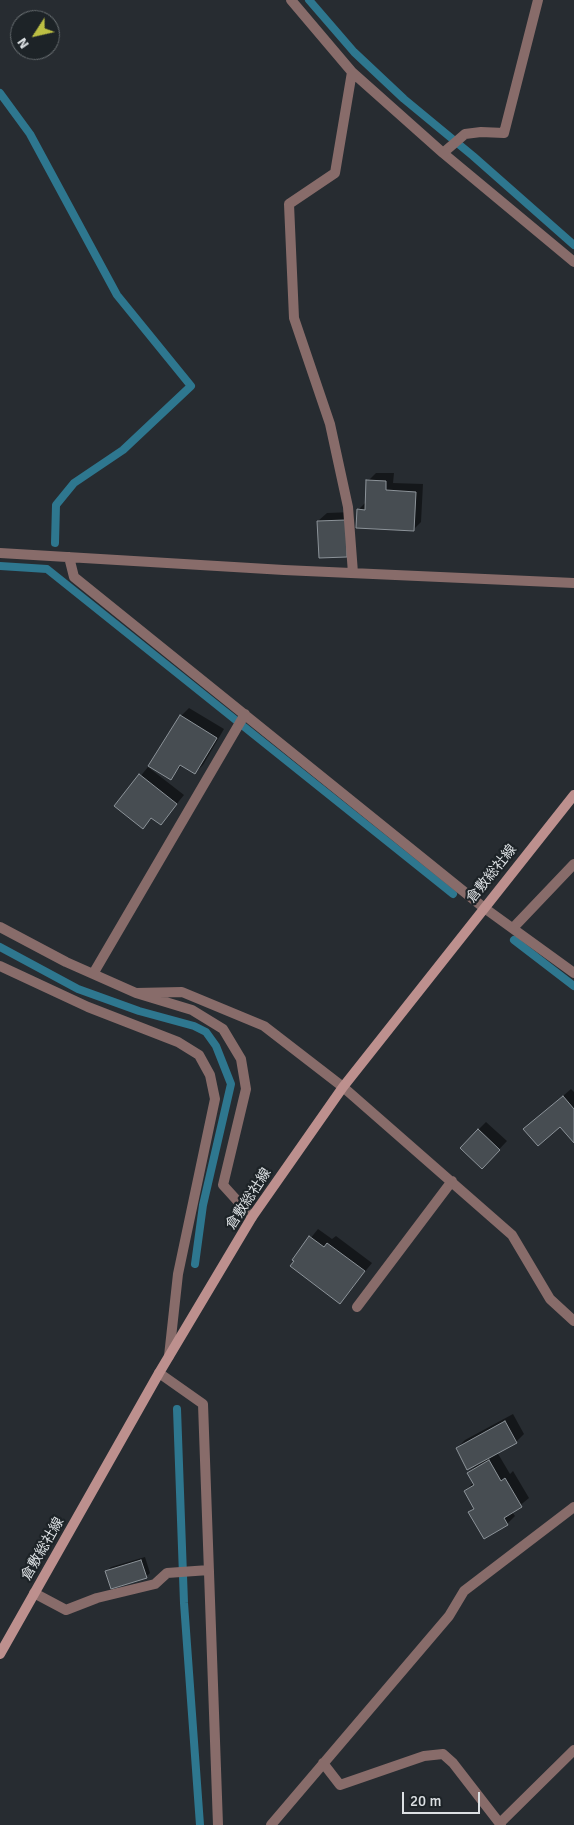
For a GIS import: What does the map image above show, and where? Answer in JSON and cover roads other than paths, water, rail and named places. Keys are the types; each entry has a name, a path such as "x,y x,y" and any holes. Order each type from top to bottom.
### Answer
{"main road":[{"name":"倉敷総社線","path":"0,1654 159,1373 252,1217 343,1087 483,907 574,795"}],"street":[{"path":"291,0 352,72 574,262"},
{"path":"445,151 466,134 481,132 504,133 538,0"},
{"path":"352,72 335,173 288,204 294,318 330,424 348,507 353,573"},
{"path":"0,553 353,573 574,582"},
{"path":"70,557 74,577 243,718 483,907 574,974"},
{"path":"93,974 243,718"},
{"path":"513,928 574,864"},
{"path":"0,928 136,993 192,1010 223,1029 241,1060 246,1089 223,1185 252,1217"},
{"path":"0,966 88,1006 178,1042 199,1055 210,1075 215,1099 178,1274 169,1357"},
{"path":"136,993 182,992 264,1026 343,1087 512,1235 550,1298 574,1321"},
{"path":"357,1307 452,1181"},
{"path":"159,1373 203,1404 218,1825"},
{"path":"271,1825 449,1616 464,1591 574,1507"},
{"path":"34,1593 66,1610 97,1598 155,1584 166,1573 209,1570"},
{"path":"323,1764 340,1785 424,1756 443,1754 453,1763 500,1824 574,1750"}],"waterway":[{"path":"309,0 354,52 404,99 473,156 574,245"},
{"path":"0,93 30,134 117,295 191,386 123,450 74,483 56,505 55,543"},
{"path":"0,566 47,569 453,894"},
{"path":"514,940 574,986"},
{"path":"0,947 78,989 139,1011 194,1026 206,1032 216,1046 231,1084 203,1205 195,1264"},
{"path":"177,1409 184,1603 200,1825"}]}
